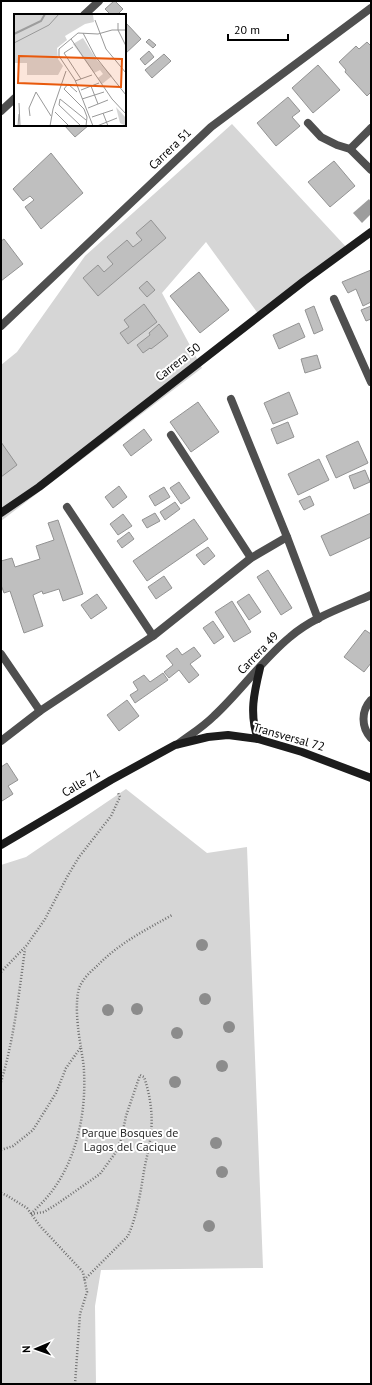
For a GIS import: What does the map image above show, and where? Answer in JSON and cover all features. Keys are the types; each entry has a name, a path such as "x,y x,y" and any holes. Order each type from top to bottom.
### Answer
{"street":[{"path":"85,14 99,1"},
{"name":"Carrera 51","path":"1,326 211,126 371,8"},
{"path":"1,111 14,99"},
{"path":"308,123 321,137 337,145 350,149 371,170"},
{"path":"350,149 371,128"},
{"name":"Carrera 50","path":"1,512 39,487 225,341 371,232"},
{"path":"334,299 371,382"},
{"path":"231,399 287,537 318,619"},
{"path":"171,435 251,558"},
{"path":"67,507 153,636"},
{"path":"1,741 40,711 153,636 251,558 287,537"},
{"name":"Carrera 49","path":"175,745 198,730 214,716 290,637 304,626 371,595"},
{"path":"1,654 40,711"},
{"path":"258,739 253,722 252,708 260,668"},
{"path":"371,700 367,704 363,714 368,735 371,738"},
{"name":"Transversal 72","path":"175,745 208,737 228,735 258,739 302,752 371,778"},
{"name":"Calle 71","path":"1,845 111,780 175,745"}],"path":[{"path":"1,972 25,948 45,919 79,857 112,816 120,797 111,780"},
{"path":"31,1214 58,1184 77,1140 82,1116 84,1094 84,1072 80,1047 77,1006 79,987 105,957 127,940 172,915"},
{"path":"1,1082 8,1058 20,990 25,948"},
{"path":"1,1150 12,1146 33,1130 56,1093 66,1068 80,1047"},
{"path":"31,1214 44,1212 100,1174 116,1152 121,1140 126,1116 137,1081 140,1075 144,1077 148,1089 151,1108 152,1130 141,1190 132,1228 128,1236 84,1280"},
{"path":"1,1193 27,1208 40,1226 83,1272 87,1292 80,1314 75,1384"}],"green space":[{"path":"232,124 348,249 259,315 206,242 162,293 202,368 1,521 1,365 17,352 85,256"},
{"name":"Parque Bosques de Lagos del Cacique","path":"126,789 207,853 247,847 263,1268 101,1270 95,1306 96,1384 1,1384 1,865 26,857"}],"shaded area":[{"path":"369,199 371,202 371,214 362,223 353,213"}],"building":[{"path":"115,1 123,9 118,14 110,14 105,9"},
{"path":"126,24 141,39 126,53"},
{"path":"149,39 156,45 153,48 146,42"},
{"path":"367,42 371,46 371,92 367,96 345,72 346,70 339,62 356,46 359,49"},
{"path":"149,51 154,57 145,65 140,59"},
{"path":"164,54 171,61 152,78 145,70"},
{"path":"318,65 340,90 313,113 292,88"},
{"path":"288,97 300,111 292,117 300,126 276,146 257,123"},
{"path":"65,126 88,126 75,137"},
{"path":"51,153 83,193 41,229 25,207 34,200 30,196 23,201 13,189"},
{"path":"334,161 355,186 330,207 308,182"},
{"path":"151,220 166,238 98,296 83,278 98,265 104,272 113,264 107,257 127,240 133,247 142,240 136,233"},
{"path":"4,239 23,264 1,281 1,241"},
{"path":"371,270 371,302 363,306 356,289 348,293 342,282"},
{"path":"199,272 229,310 200,333 170,296"},
{"path":"147,281 155,290 147,297 139,288"},
{"path":"144,304 157,322 128,344 120,333 129,327 124,320"},
{"path":"314,306 323,330 314,334 305,310"},
{"path":"371,306 371,319 366,321 361,310"},
{"path":"299,323 305,337 279,349 273,335"},
{"path":"159,324 168,336 143,353 137,345 150,335 149,333"},
{"path":"317,355 321,368 305,373 301,359"},
{"path":"289,392 298,414 273,424 264,403"},
{"path":"198,402 219,432 191,452 170,422"},
{"path":"288,422 294,437 277,444 271,429"},
{"path":"144,429 152,440 131,456 123,445"},
{"path":"358,441 368,463 336,478 326,456"},
{"path":"1,442 17,465 1,477"},
{"path":"319,459 329,480 298,495 288,474"},
{"path":"365,470 370,482 354,489 349,476"},
{"path":"179,482 190,498 181,504 170,488"},
{"path":"119,486 127,497 113,508 105,497"},
{"path":"164,487 170,497 155,506 149,496"},
{"path":"310,496 314,505 304,510 299,501"},
{"path":"175,502 180,509 165,520 160,512"},
{"path":"155,513 160,521 147,528 142,520"},
{"path":"371,513 371,537 330,556 321,536"},
{"path":"123,514 132,526 118,535 110,524"},
{"path":"194,519 208,539 147,581 133,561"},
{"path":"58,520 83,594 63,601 59,589 43,594 42,591 33,595 43,626 24,633 10,591 4,593 1,585 1,561 12,558 15,567 40,559 36,546 54,540 48,523"},
{"path":"129,532 134,539 122,548 117,541"},
{"path":"208,547 215,556 204,565 196,555"},
{"path":"268,570 292,608 281,615 257,577"},
{"path":"164,576 172,588 156,599 148,587"},
{"path":"97,594 107,608 91,619 81,605"},
{"path":"249,594 261,612 249,620 237,602"},
{"path":"232,601 251,632 234,642 215,612"},
{"path":"213,621 224,637 214,644 203,628"},
{"path":"365,630 371,634 371,663 364,672 344,657"},
{"path":"194,647 201,656 190,664 199,675 189,683 179,670 169,678 164,672 173,665 166,656 177,648 182,655"},
{"path":"163,673 168,680 135,703 130,695 138,690 133,682 144,675 150,682"},
{"path":"127,700 139,716 119,731 107,715"},
{"path":"7,763 18,780 8,786 13,794 2,801 1,767"}]}
